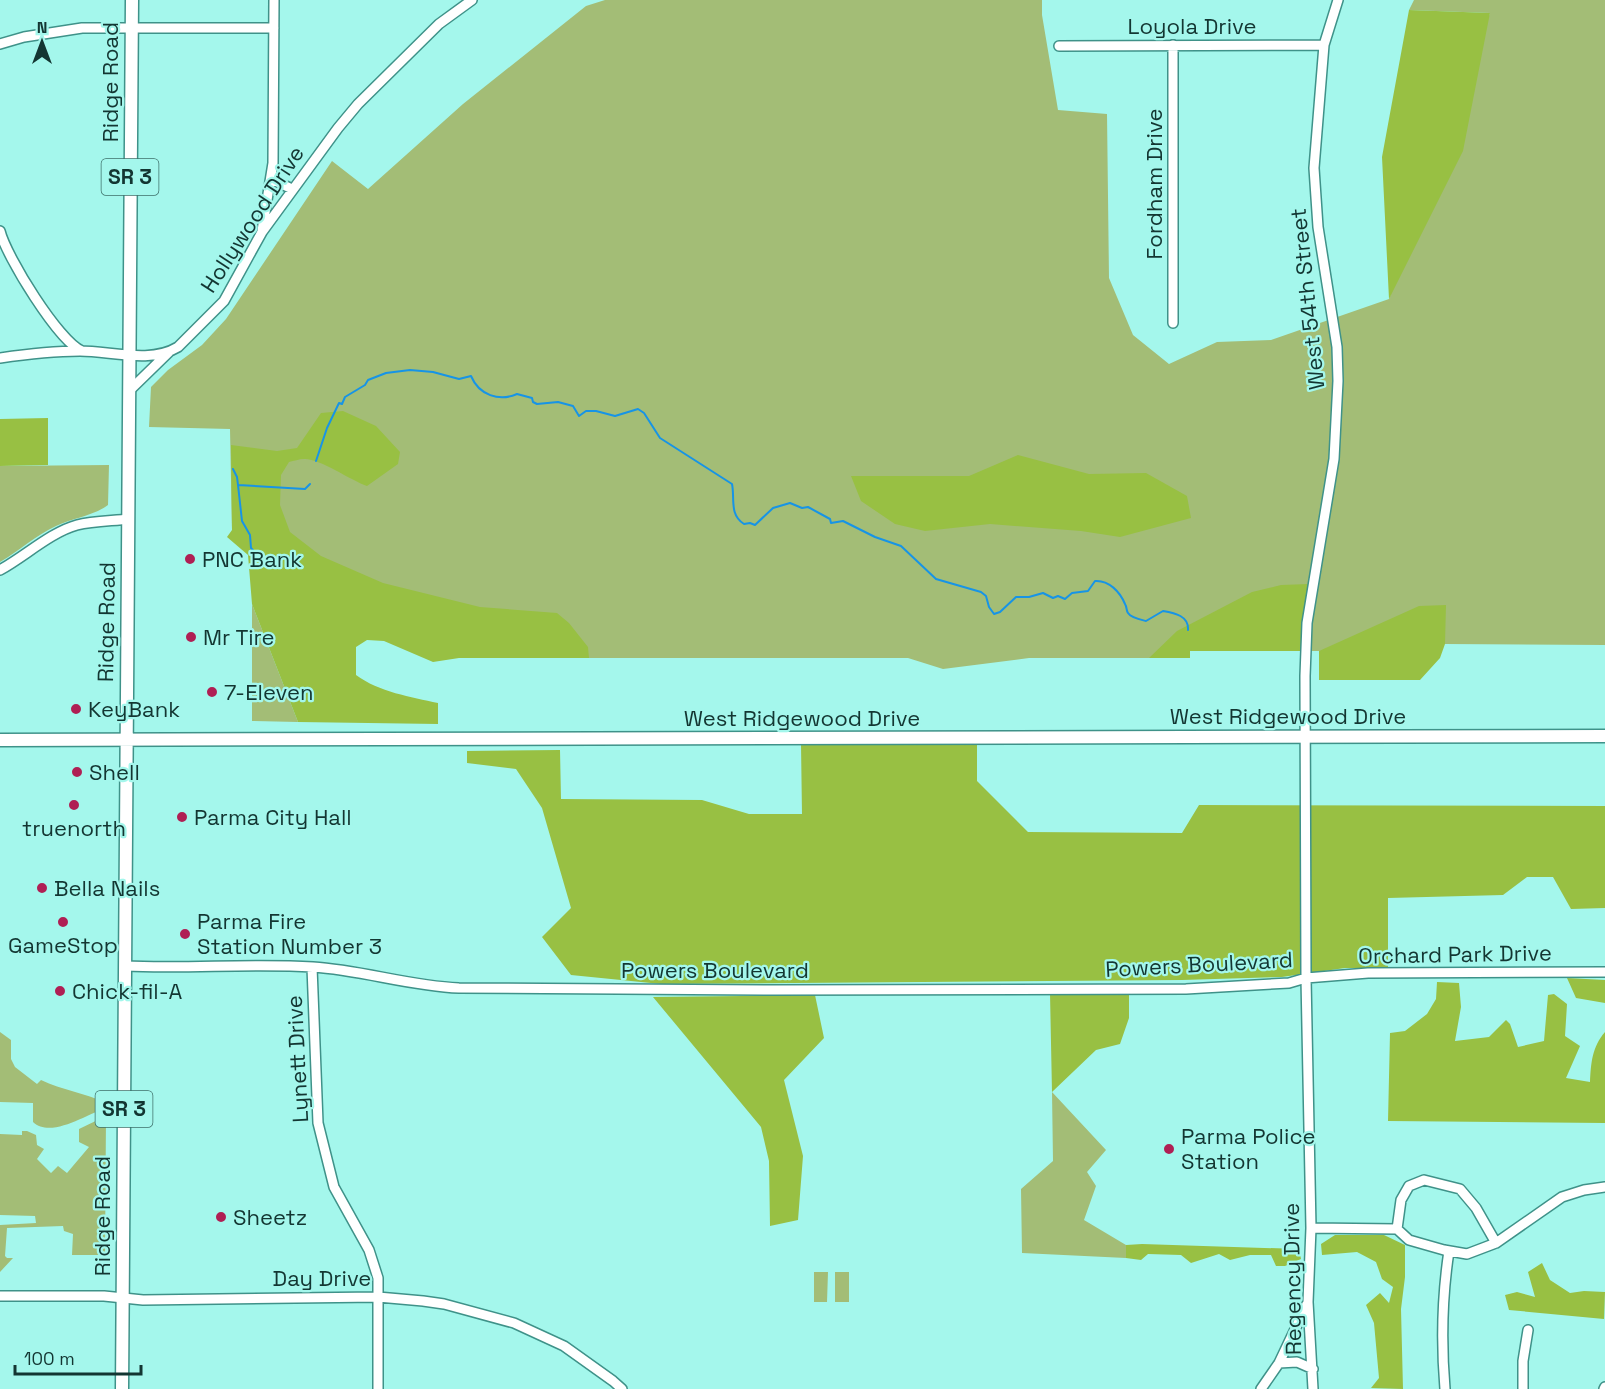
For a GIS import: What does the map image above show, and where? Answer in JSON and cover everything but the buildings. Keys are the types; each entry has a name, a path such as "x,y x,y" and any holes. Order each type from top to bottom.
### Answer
{"main road":[{"name":"Ridge Road","path":"122,1389 132,0"},
{"name":"West Ridgewood Drive","path":"0,740 1605,736"}],"street":[{"name":"Hollywood Drive","path":"129,391 170,352 193,334 224,301 262,232 320,151 358,104 439,24 471,0"},
{"name":"West 54th Street","path":"1305,737 1307,623 1334,459 1338,381 1337,347 1318,227 1314,168 1324,45 1338,0"},
{"path":"262,232 271,179 274,1"},
{"path":"0,45 24,37 82,28 274,28"},
{"name":"Fordham Drive","path":"1173,45 1173,323"},
{"name":"Loyola Drive","path":"1059,46 1324,45"},
{"path":"271,179 292,189"},
{"path":"0,231 14,265 35,297 71,344 82,351"},
{"path":"0,358 82,351 147,355 170,352"},
{"path":"0,570 42,542 76,525 129,519"},
{"name":"Regency Drive","path":"1305,737 1306,978 1311,1228 1308,1302 1313,1389"},
{"name":"Powers Boulevard","path":"125,966 312,967 363,972 414,983 459,988 1186,989 1289,983 1306,978"},
{"name":"Lynett Drive","path":"312,967 318,1123 334,1187 369,1250 378,1278 378,1389"},
{"name":"Orchard Park Drive","path":"1306,978 1368,973 1605,972"},
{"path":"1397,1228 1401,1200 1409,1186 1424,1180 1460,1189 1476,1208 1496,1243"},
{"path":"1311,1228 1397,1228 1409,1240 1467,1254 1496,1243 1562,1197 1584,1190 1605,1187"},
{"path":"1445,1389 1441,1342 1449,1251"},
{"name":"Day Drive","path":"0,1296 104,1296 153,1300 378,1297 444,1304 506,1320 564,1346 622,1389"},
{"path":"1261,1389 1279,1363 1308,1302"},
{"path":"1523,1389 1523,1361 1528,1330"},
{"path":"1279,1363 1298,1362 1313,1369"}],"green space":[{"path":"605,0 1042,0 1042,15 1058,110 1107,114 1109,278 1133,335 1169,364 1217,342 1271,340 1389,299 1490,13 1409,10 1414,0 1605,0 1605,645 1445,644 1319,651 1190,651 1190,658 1029,658 943,669 908,658 459,658 232,530 230,429 149,427 151,387 168,370 202,345 226,319 332,161 368,189 463,104 586,6"},
{"path":"1409,10 1490,13 1463,151 1389,299 1382,157"},
{"path":"343,411 376,426 400,452 398,464 367,486 310,460 289,462 281,475 280,505 290,532 321,556 383,583 480,607 557,613 569,623 588,647 589,658 459,658 433,662 384,641 367,640 356,647 356,675 385,690 438,703 438,724 298,722 252,604 248,555 227,537 232,530 231,445 277,451 297,448 321,413"},
{"path":"48,418 48,465 0,466 0,419"},
{"path":"1018,455 1089,474 1146,473 1187,496 1191,518 1120,537 1081,531 990,524 925,531 895,524 861,501 851,476 969,476"},
{"path":"109,465 108,505 49,530 0,562 0,466"},
{"path":"1309,584 1302,651 1190,651 1190,658 1149,658 1177,631 1252,592 1281,585"},
{"path":"252,604 298,722 252,721"},
{"path":"1446,605 1445,644 1440,658 1420,680 1319,680 1319,651 1419,606"},
{"path":"977,743 977,781 1028,832 1182,833 1199,805 1605,806 1605,908 1571,909 1553,877 1527,877 1503,895 1388,898 1388,968 1345,968 1282,977 1182,980 661,984 571,975 542,937 571,908 542,808 516,769 467,763 467,751 560,750 561,799 702,800 749,814 802,814 801,744"},
{"path":"1567,978 1605,980 1605,1003 1576,998"},
{"path":"1437,982 1459,983 1461,1007 1455,1041 1489,1037 1506,1020 1510,1024 1518,1047 1544,1041 1548,995 1554,994 1567,1004 1565,1036 1580,1046 1566,1078 1590,1082 1595,1049 1605,1032 1605,1123 1388,1121 1390,1033 1405,1031 1427,1014 1436,999"},
{"path":"1129,992 1129,1018 1120,1044 1096,1050 1052,1092 1050,993"},
{"path":"815,995 824,1038 784,1080 803,1156 798,1220 770,1226 769,1161 761,1127 653,997"},
{"path":"0,1032 11,1040 11,1059 15,1067 37,1084 41,1080 90,1097 106,1103 106,1108 69,1124 49,1128 41,1127 33,1122 33,1103 0,1102"},
{"path":"1052,1092 1106,1150 1087,1172 1096,1186 1084,1220 1126,1245 1126,1258 1022,1253 1021,1189 1053,1161"},
{"path":"106,1116 105,1255 72,1255 73,1234 64,1231 63,1226 7,1228 5,1256 13,1258 0,1272 0,1225 36,1223 35,1216 0,1215 0,1134 22,1135 22,1131 27,1131 36,1135 37,1145 44,1149 37,1159 51,1173 58,1166 67,1173 89,1147 79,1142 79,1129"},
{"path":"1335,1235 1384,1235 1405,1245 1405,1277 1401,1309 1403,1389 1371,1388 1379,1378 1374,1323 1366,1305 1380,1293 1389,1303 1393,1287 1382,1279 1376,1262 1357,1252 1322,1255 1321,1244"},
{"path":"1126,1245 1299,1249 1301,1259 1285,1266 1276,1266 1271,1255 1250,1255 1230,1260 1219,1254 1191,1263 1181,1255 1148,1254 1141,1260 1126,1258"},
{"path":"1542,1263 1550,1280 1570,1293 1605,1292 1604,1319 1509,1310 1505,1295 1517,1292 1535,1297 1528,1272"},
{"path":"814,1272 828,1272 827,1302 814,1302"},
{"path":"835,1272 849,1272 849,1302 835,1302"}],"waterway":[{"path":"316,461 327,428 339,403 342,404 345,397 365,385 368,380 386,373 410,370 433,372 459,379 471,376 479,388 490,395 503,397 517,394 532,398 537,404 558,402 573,406 579,416 586,411 615,416 638,409 644,413 660,438 732,484 734,511 744,524 755,525 773,508 790,503 802,508 808,507 830,519 831,523 843,521 875,537 901,546 936,579 981,592 986,596 994,614 1000,612 1016,597 1029,597 1043,593 1053,598 1058,596 1065,599 1072,593 1088,591 1095,581 1100,581 1117,591 1128,613 1132,616 1146,621 1163,611 1172,613 1184,618 1188,630"},
{"path":"233,469 238,485 305,489 310,484"},
{"path":"238,485 242,521 250,535 251,548 263,561"}],"place":[{"name":"PNC Bank","path":"190,559"},
{"name":"Mr Tire","path":"191,637"},
{"name":"7-Eleven","path":"212,692"},
{"name":"KeyBank","path":"76,709"},
{"name":"Shell","path":"77,772"},
{"name":"truenorth","path":"74,805"},
{"name":"Parma City Hall","path":"182,817"},
{"name":"Bella Nails","path":"42,888"},
{"name":"GameStop","path":"63,922"},
{"name":"Parma Fire Station Number 3","path":"185,934"},
{"name":"Chick-fil-A","path":"60,991"},
{"name":"Parma Police Station","path":"1169,1149"},
{"name":"Sheetz","path":"221,1217"}]}
